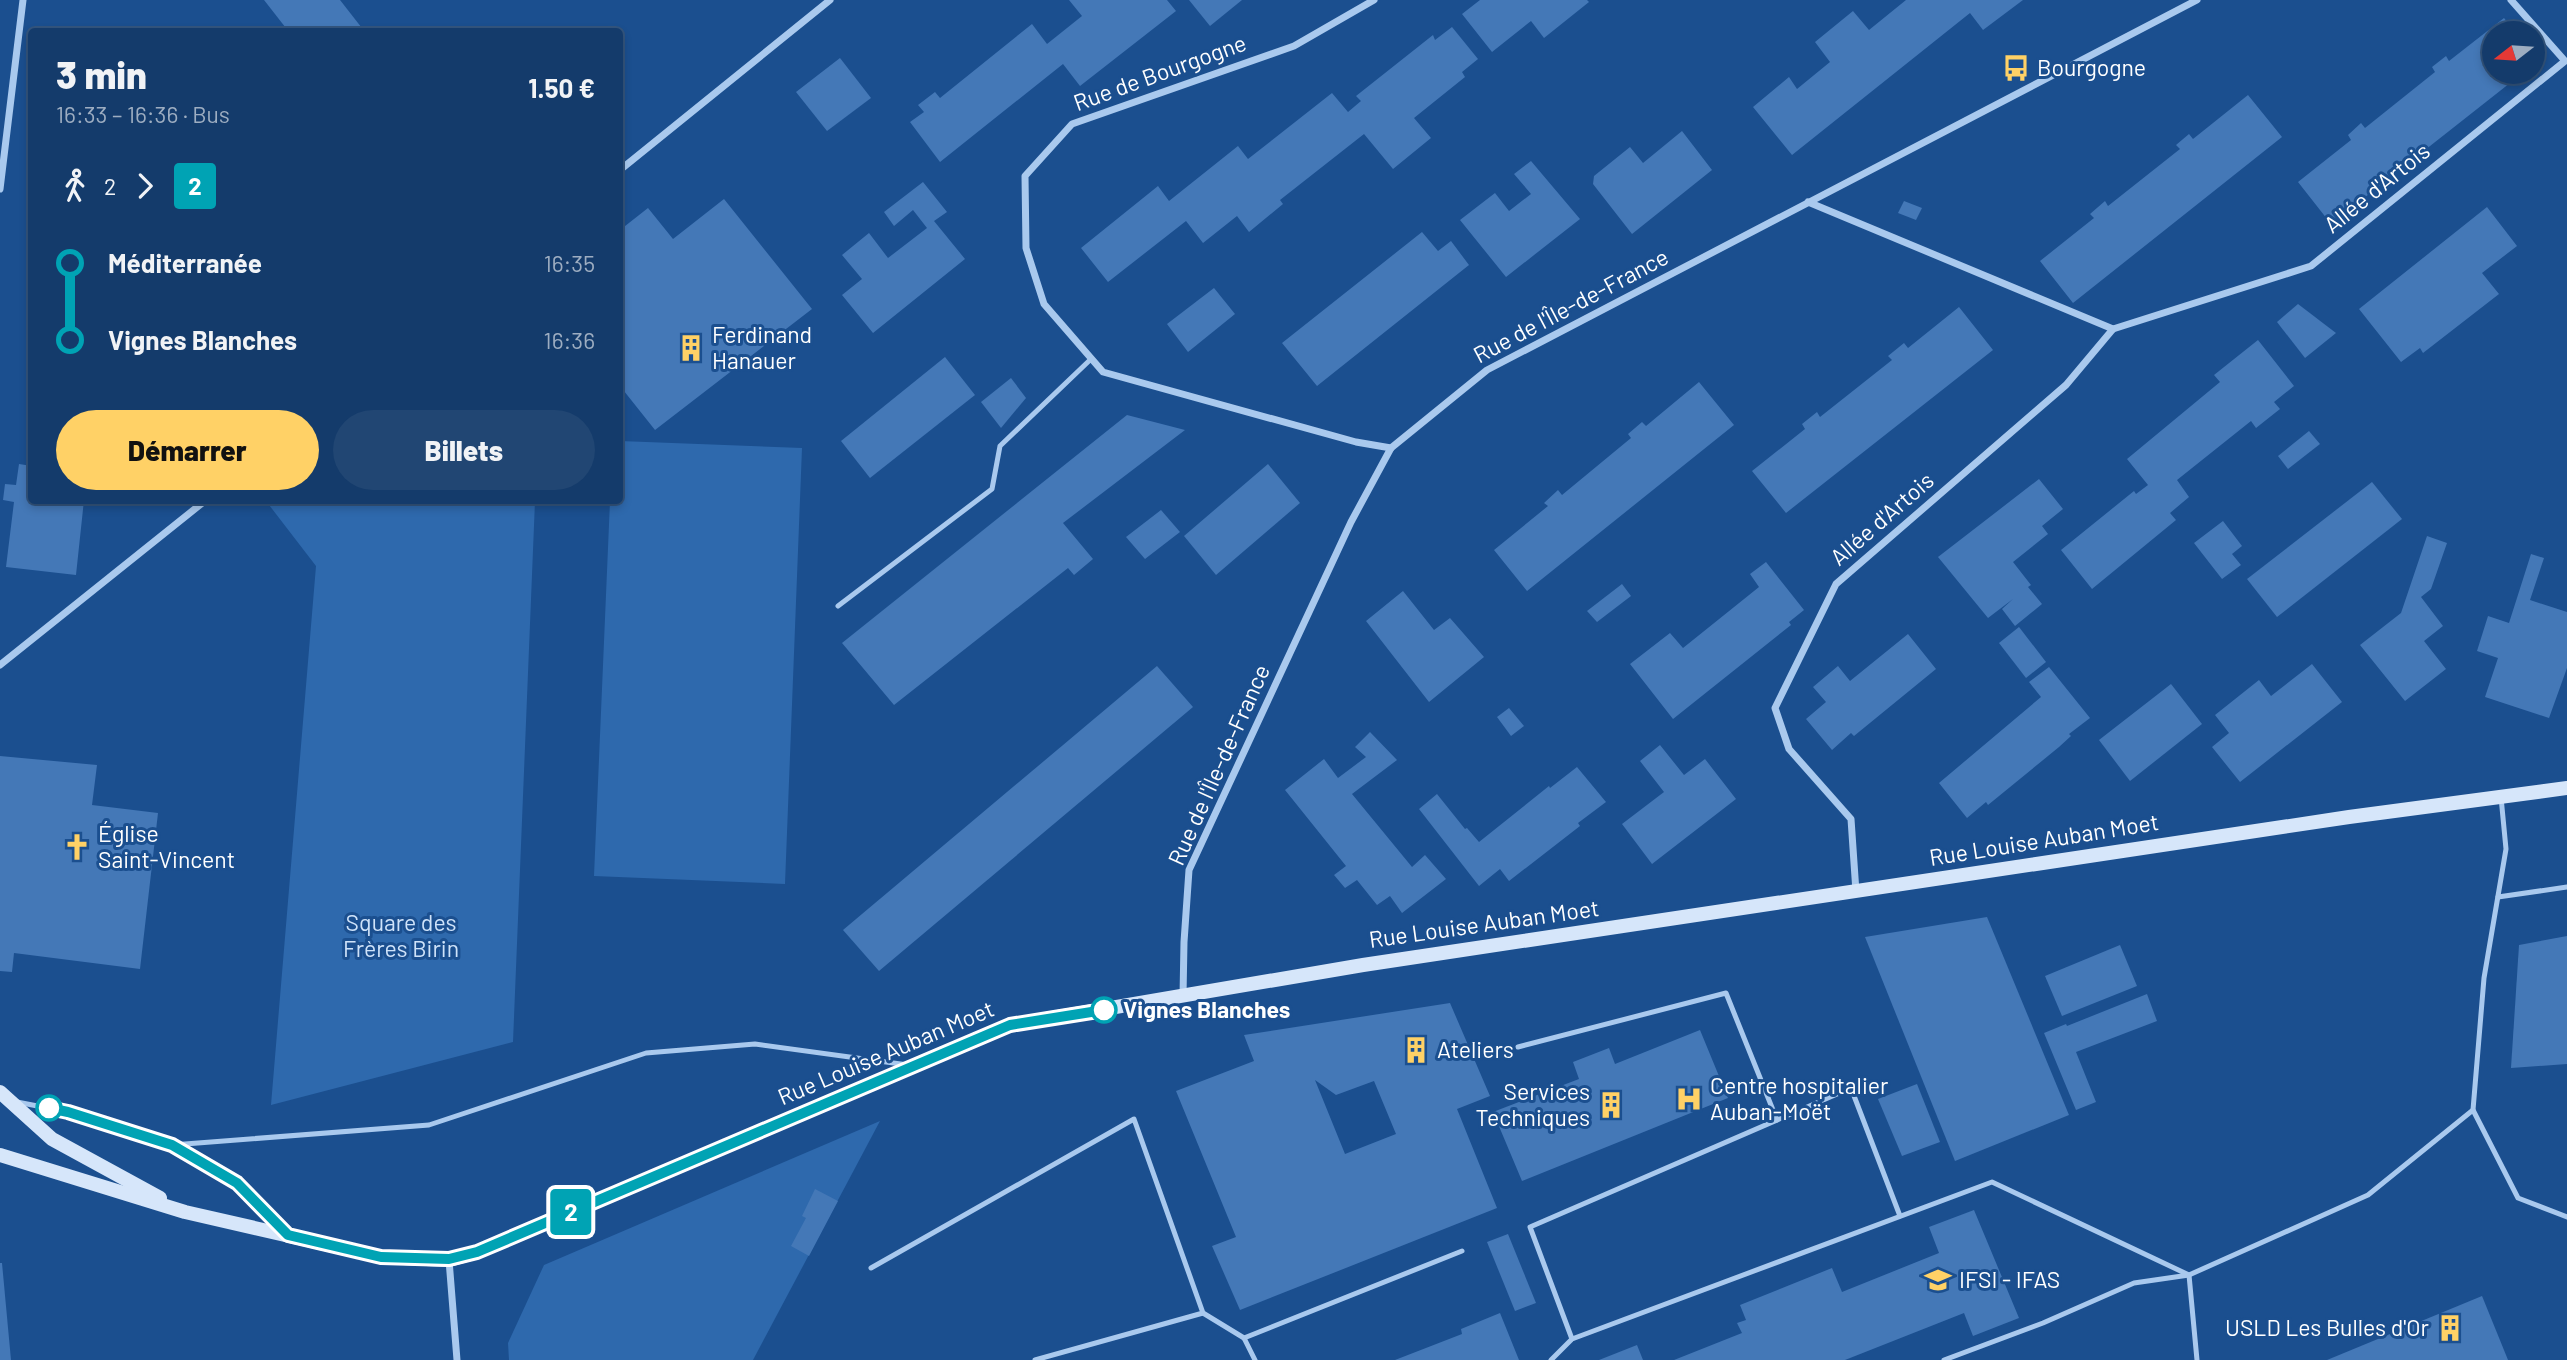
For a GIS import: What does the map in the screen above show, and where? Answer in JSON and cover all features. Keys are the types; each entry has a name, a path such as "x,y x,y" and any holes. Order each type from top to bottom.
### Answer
{"street":[{"path":"0,189 23,0"},
{"path":"623,168 830,0"},
{"name":"Rue de Bourgogne","path":"1374,0 1294,46 1072,124 1025,176 1026,248 1044,304 1103,372 1356,442 1391,448"},
{"name":"Rue de l'Île-de-France","path":"1183,997 1189,870 1351,522 1391,448 1488,370 2197,0"},
{"name":"Allée d'Artois","path":"1856,892 1851,819 1789,749 1774,708 1836,584 2066,385 2113,329 2311,266 2565,61 2511,0"},
{"path":"1808,202 2113,329"},
{"path":"0,665 201,504"},
{"name":"Rue Louise Auban Moet","path":"186,1212 381,1257 449,1259 477,1252 1010,1025 1363,965 2349,817 2567,788"},
{"path":"4,1096 52,1139 186,1212"},
{"path":"0,1155 186,1212"},
{"path":"449,1259 457,1360"}],"lane":[{"path":"838,606 992,489 1000,446 1091,359"},
{"path":"2501,797 2506,849 2484,978 2473,1111 2518,1198 2567,1217"},
{"path":"2498,897 2567,887"},
{"path":"1518,1047 1726,993 1777,1120"},
{"path":"172,1145 429,1125 646,1053 755,1044 915,1065"},
{"path":"1572,1339 1530,1227 1851,1088 1900,1216"},
{"path":"4,1096 68,1112 172,1145 237,1183 288,1235"},
{"path":"1944,1360 2043,1324 2134,1283 2189,1275 2368,1195 2473,1111"},
{"path":"871,1268 1134,1119 1203,1313 1244,1338 1255,1360"},
{"path":"1551,1360 1572,1339 1992,1182 2189,1275"},
{"path":"1244,1338 1462,1251"},
{"path":"2189,1275 2197,1360"},
{"path":"1035,1360 1203,1313"}],"green space":[{"path":"623,441 802,448 785,884 594,876 610,504 623,504"},
{"name":"Square des Frères Birin","path":"268,504 535,504 513,1042 271,1105 316,566"},
{"path":"880,1121 753,1360 509,1360 508,1343 544,1265"}],"building":[{"path":"264,0 340,0 362,28 286,28"},
{"path":"1069,0 1167,0 1176,11 1080,86 1063,64 940,162 910,122 924,112 918,105 935,92 940,98 1032,24 1047,44 1082,16"},
{"path":"1189,0 1242,0 1210,26"},
{"path":"1480,0 1589,2 1544,38 1531,21 1492,52 1462,14"},
{"path":"1906,0 2023,0 1983,30 1970,13 1792,155 1753,107 1789,77 1797,89 1830,62 1815,42 1853,11 1869,30"},
{"path":"1452,27 1478,59 1462,72 1465,77 1414,118 1431,138 1393,169 1364,134 1280,200 1283,204 1249,232 1237,216 1203,243 1186,221 1108,282 1081,248 1158,186 1169,201 1238,146 1248,159 1332,93 1348,112 1361,101 1356,96 1433,35 1435,40"},
{"path":"2482,35 2482,84 2509,84 2331,224 2298,182 2351,140 2348,135 2361,123 2365,128 2435,72 2432,67 2446,56 2449,61"},
{"path":"840,58 871,98 827,131 796,92"},
{"path":"2248,95 2282,137 2073,303 2040,261 2094,218 2090,214 2105,201 2108,206 2180,149 2176,145 2189,134 2193,139"},
{"path":"1682,131 1712,170 1632,234 1593,184 1594,176 1630,147 1643,163"},
{"path":"1531,161 1580,219 1506,277 1460,220 1495,193 1509,211 1531,194 1514,174"},
{"path":"923,182 947,212 934,221 965,259 873,333 842,295 862,279 842,255 869,233 888,258 927,228 913,210 894,226 884,212"},
{"name":"Ferdinand Hanauer","path":"724,199 812,309 655,430 623,390 623,228 648,208 673,239"},
{"path":"1904,201 1922,208 1916,220 1898,213"},
{"path":"2487,207 2517,246 2482,273 2499,294 2423,353 2420,348 2401,362 2359,309"},
{"path":"1422,232 1438,251 1451,241 1469,265 1317,386 1282,343"},
{"path":"1214,288 1235,314 1188,352 1167,324"},
{"path":"2298,304 2336,333 2305,358 2277,322"},
{"path":"1959,307 1993,350 1786,513 1752,471 1805,429 1802,424 1817,412 1820,417 1892,360 1888,356 1904,343 1908,348"},
{"path":"2258,340 2294,386 2274,402 2280,409 2256,428 2251,421 2177,480 2189,497 2170,513 2176,520 2092,589 2061,550 2134,491 2136,494 2148,485 2127,459 2220,382 2214,375"},
{"path":"945,357 975,395 870,478 841,441"},
{"path":"1011,378 1026,398 1001,428 981,402"},
{"path":"1699,382 1734,425 1527,591 1494,550 1548,506 1544,503 1558,490 1562,495 1631,438 1628,434 1642,422 1646,426"},
{"path":"1127,415 1185,430 1063,523 1093,559 1074,575 1068,568 894,705 842,643"},
{"path":"2309,431 2320,444 2288,469 2278,456"},
{"path":"19,464 28,465 28,504 84,504 76,575 6,567 14,502 3,500 5,484 16,485"},
{"path":"1268,464 1300,503 1216,575 1184,536"},
{"path":"2039,479 2063,509 2042,526 2048,534 2013,562 2042,604 2015,626 2002,609 2013,599 1988,618 1938,557"},
{"path":"2372,482 2402,519 2277,617 2247,579"},
{"path":"1161,510 1180,532 1145,559 1126,537"},
{"path":"2223,521 2242,546 2232,554 2241,565 2222,579 2194,543"},
{"path":"2427,536 2447,543 2431,589 2421,597 2443,626 2424,641 2446,669 2405,701 2360,645 2401,613"},
{"path":"2531,554 2544,558 2530,600 2567,612 2567,668 2549,718 2485,697 2498,658 2477,651 2488,616 2509,623"},
{"path":"1766,562 1804,610 1789,622 1791,625 1673,719 1630,664 1670,633 1683,648 1759,587 1750,574"},
{"path":"1622,584 1631,596 1597,622 1587,611"},
{"path":"1403,591 1434,630 1450,618 1484,657 1429,702 1366,621"},
{"path":"2019,627 2046,662 2026,678 1999,643"},
{"path":"1908,634 1936,669 1854,736 1851,733 1832,750 1806,719 1826,702 1813,687 1838,666 1850,681"},
{"path":"2312,664 2342,702 2240,782 2212,747 2229,733 2215,715 2259,680 2271,696"},
{"path":"1157,666 1193,707 879,971 843,930"},
{"path":"2049,667 2090,718 1988,805 1986,802 1967,818 1939,783 2041,697 2029,682"},
{"path":"2171,684 2202,724 2130,781 2099,740"},
{"path":"1509,708 1524,726 1511,736 1497,717"},
{"path":"1370,732 1397,760 1352,794 1412,867 1425,855 1446,879 1402,913 1390,896 1377,905 1357,880 1345,888 1334,875 1346,866 1285,790 1324,759 1338,778 1366,757 1355,747"},
{"path":"1660,745 1684,775 1705,759 1736,799 1652,864 1622,824 1664,792 1640,761"},
{"name":"Église Saint-Vincent","path":"0,756 97,765 92,805 158,813 140,969 14,953 12,972 0,971"},
{"path":"1577,767 1606,802 1578,823 1580,826 1509,881 1500,869 1479,886 1419,809 1437,794 1479,842"},
{"path":"1987,917 2069,1115 1955,1161 1865,937"},
{"path":"2567,936 2567,1064 2511,1068 2519,945"},
{"path":"2120,945 2137,986 2062,1016 2045,976"},
{"path":"2147,994 2157,1021 2076,1052 2096,1102 2076,1110 2044,1033"},
{"path":"1450,1003 1490,1096 1457,1109 1497,1208 1240,1310 1212,1246 1236,1237 1176,1091 1254,1061 1244,1035","holes":["1315,1080 1336,1095 1374,1081 1396,1134 1345,1154"]},
{"name":"Services Techniques","path":"1700,1030 1728,1098 1522,1181 1493,1112 1579,1079 1573,1062 1609,1048 1615,1064"},
{"path":"1917,1084 1940,1142 1902,1156 1878,1099"},
{"path":"815,1189 838,1201 809,1256 791,1246 806,1218 802,1216"},
{"name":"IFSI - IFAS","path":"1974,1210 2019,1318 1973,1336 1964,1313 1845,1360 1674,1360 1742,1333 1737,1323 1746,1320 1740,1305 1832,1268 1842,1292 1939,1253 1929,1227"},
{"path":"1508,1234 1536,1303 1515,1311 1487,1242"},
{"path":"2,1263 11,1360 0,1360"},
{"name":"USLD Les Bulles d'Or","path":"2482,1296 2508,1360 2327,1360"},
{"path":"1500,1313 1519,1360 1395,1360 1462,1334 1461,1329"},
{"path":"1637,1345 1643,1360 1599,1360"}],"bus line":[{"name":"2","path":"49,1108 172,1145 237,1183 288,1235 381,1257 449,1259 477,1252 1010,1025 1104,1010"}],"place":[{"name":"Bourgogne","path":"2016,68"},
{"name":"Ferdinand Hanauer","path":"691,348"},
{"name":"Église Saint-Vincent","path":"77,847"},
{"name":"Vignes Blanches","path":"1104,1010"},
{"name":"Ateliers","path":"1416,1050"},
{"name":"Centre hospitalier Auban-Moët","path":"1689,1099"},
{"name":"Services Techniques","path":"1611,1105"},
{"name":"IFSI - IFAS","path":"1938,1280"},
{"name":"USLD Les Bulles d'Or","path":"2450,1328"}]}
